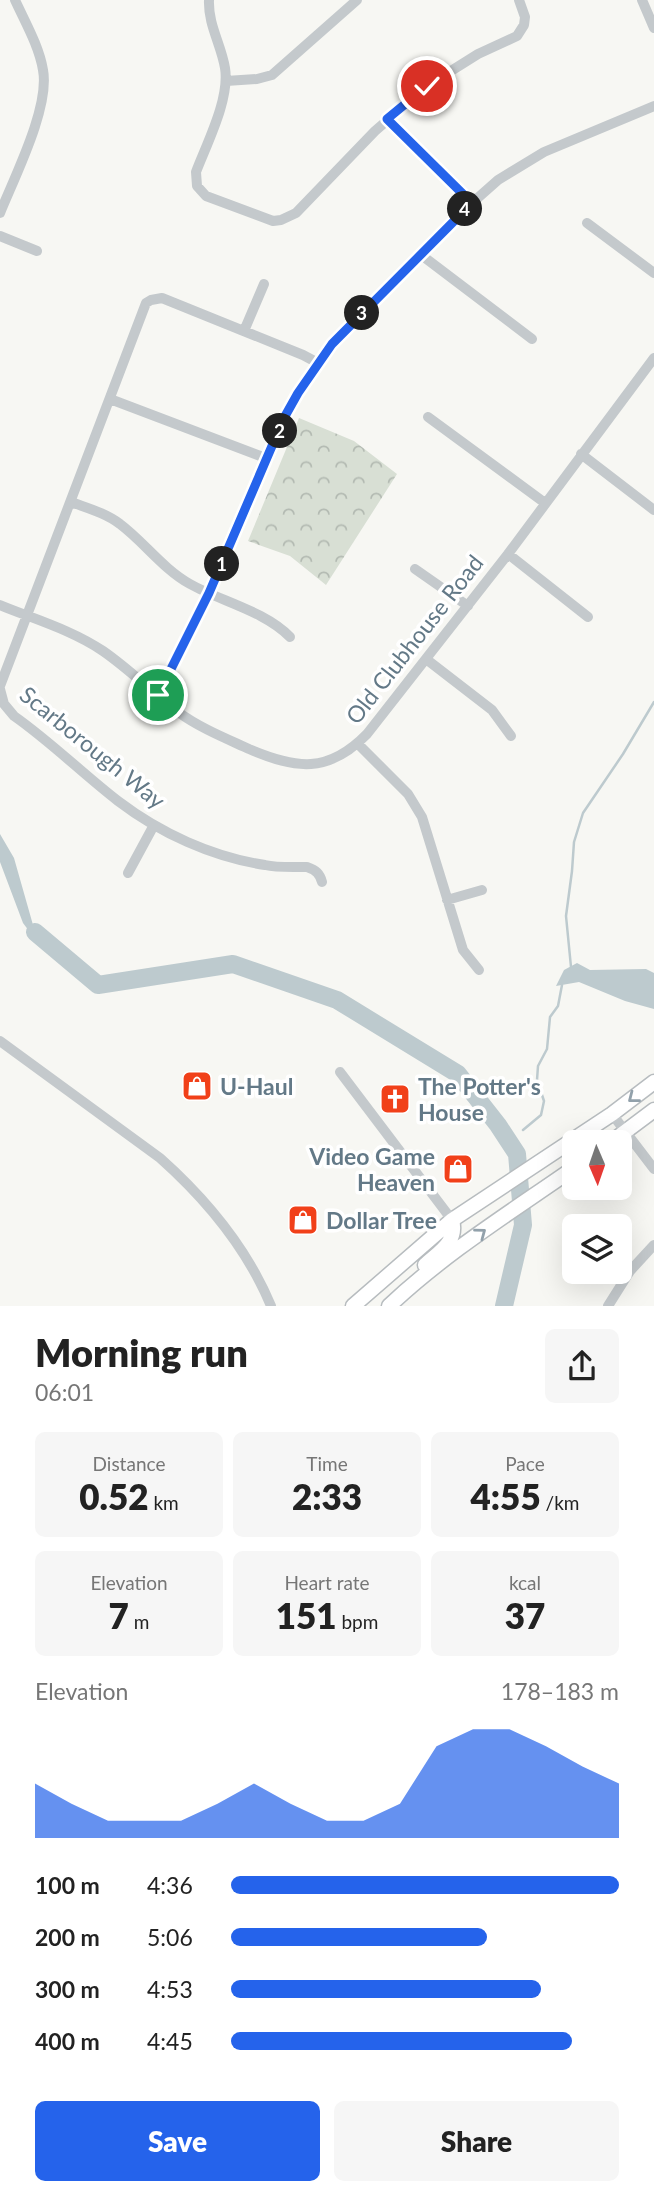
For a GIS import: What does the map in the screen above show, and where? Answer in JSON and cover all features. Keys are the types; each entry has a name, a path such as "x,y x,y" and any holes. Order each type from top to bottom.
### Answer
{"main road":[{"path":"353,1306 452,1220 612,1114 654,1082"},
{"path":"628,1130 654,1110"},
{"path":"393,1302 514,1208 562,1176"},
{"path":"393,1302 410,1280 447,1245 453,1231 452,1220"}],"street":[{"path":"0,213 41,111 45,86 41,60 15,0"},
{"path":"209,0 211,24 222,56 226,81 223,97 196,172 197,186 206,196 266,220 281,220 296,213 387,119 448,71 517,36 524,25 525,17 519,0"},
{"path":"226,81 257,79 271,75 357,0"},
{"path":"642,0 654,29"},
{"path":"158,695 209,593 290,405 332,344 420,254 498,180 544,152 654,106"},
{"path":"387,119 472,203"},
{"path":"587,223 654,273"},
{"path":"0,236 37,251"},
{"path":"420,254 532,339"},
{"path":"244,331 264,284"},
{"path":"26,615 146,303 162,298 318,363"},
{"name":"Old Clubhouse Road","path":"0,605 86,641 104,652 177,711 214,734 276,761 304,765 343,754 358,744 468,606 654,358"},
{"path":"110,399 268,459"},
{"path":"428,418 545,503"},
{"path":"581,454 654,510"},
{"path":"71,502 118,523 180,577 277,626 290,637"},
{"path":"508,554 588,617"},
{"path":"415,569 468,606"},
{"name":"Scarborough Way","path":"26,615 0,687 4,704 14,716 120,802 154,825 202,848 239,860 267,866 314,869 322,882"},
{"path":"426,659 492,710 511,736"},
{"path":"358,744 408,794 422,817 463,950 479,970"},
{"path":"128,873 154,825"},
{"path":"447,900 482,890"},
{"path":"0,1041 180,1175 216,1215 253,1270 271,1306"},
{"path":"340,1072 452,1220"},
{"path":"612,1114 624,1130"},
{"path":"632,1141 654,1169"},
{"path":"608,1306 630,1271 654,1245"}],"green space":[{"path":"299,418 354,441 397,474 326,585 290,556 248,541"}],"shaded area":[{"path":"0,834 14,858 35,932 29,931 23,923 0,862"},
{"path":"577,963 590,970 646,969 654,973 654,1009 625,1001 579,982 556,986 564,970"}],"waterway":[{"path":"571,967 566,916 574,842 583,813 654,702"},
{"path":"35,932 98,985 233,964 337,1000 458,1074 517,1154 523,1225 504,1306"},
{"path":"523,1130 541,1115 544,1101 537,1080 538,1066 547,1049 550,1017 558,1006 562,985"}],"place":[{"name":"U-Haul","path":"197,1086"},
{"name":"The Potter's House","path":"395,1099"},
{"name":"Video Game Heaven","path":"458,1169"},
{"name":"Dollar Tree","path":"303,1220"}],"route":[{"path":"158,695 209,593 290,405 332,344 472,203 387,119 427,86"}]}
